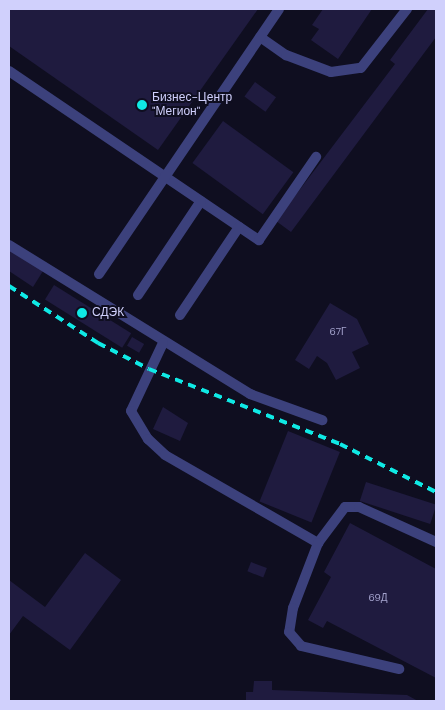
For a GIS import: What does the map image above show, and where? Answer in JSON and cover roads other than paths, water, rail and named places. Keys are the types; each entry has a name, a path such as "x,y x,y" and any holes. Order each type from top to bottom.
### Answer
{"lane":[{"path":"98,274 279,9"},
{"path":"260,36 286,55 331,72 361,68 407,9"},
{"path":"9,71 259,240 316,157"},
{"path":"138,295 201,201"},
{"path":"180,315 239,227"},
{"path":"9,245 163,343 250,394 322,420"},
{"path":"163,343 131,412 148,439 194,474 318,544"},
{"path":"399,669 300,646 289,632 294,608 318,544 345,507 359,507 436,542"}],"railway":[{"path":"9,286 98,343 149,369 340,444 436,492"}],"place":[{"name":"Бизнес-Центр \"Мегион\"","path":"142,105"},
{"name":"СДЭК","path":"82,313"}]}
